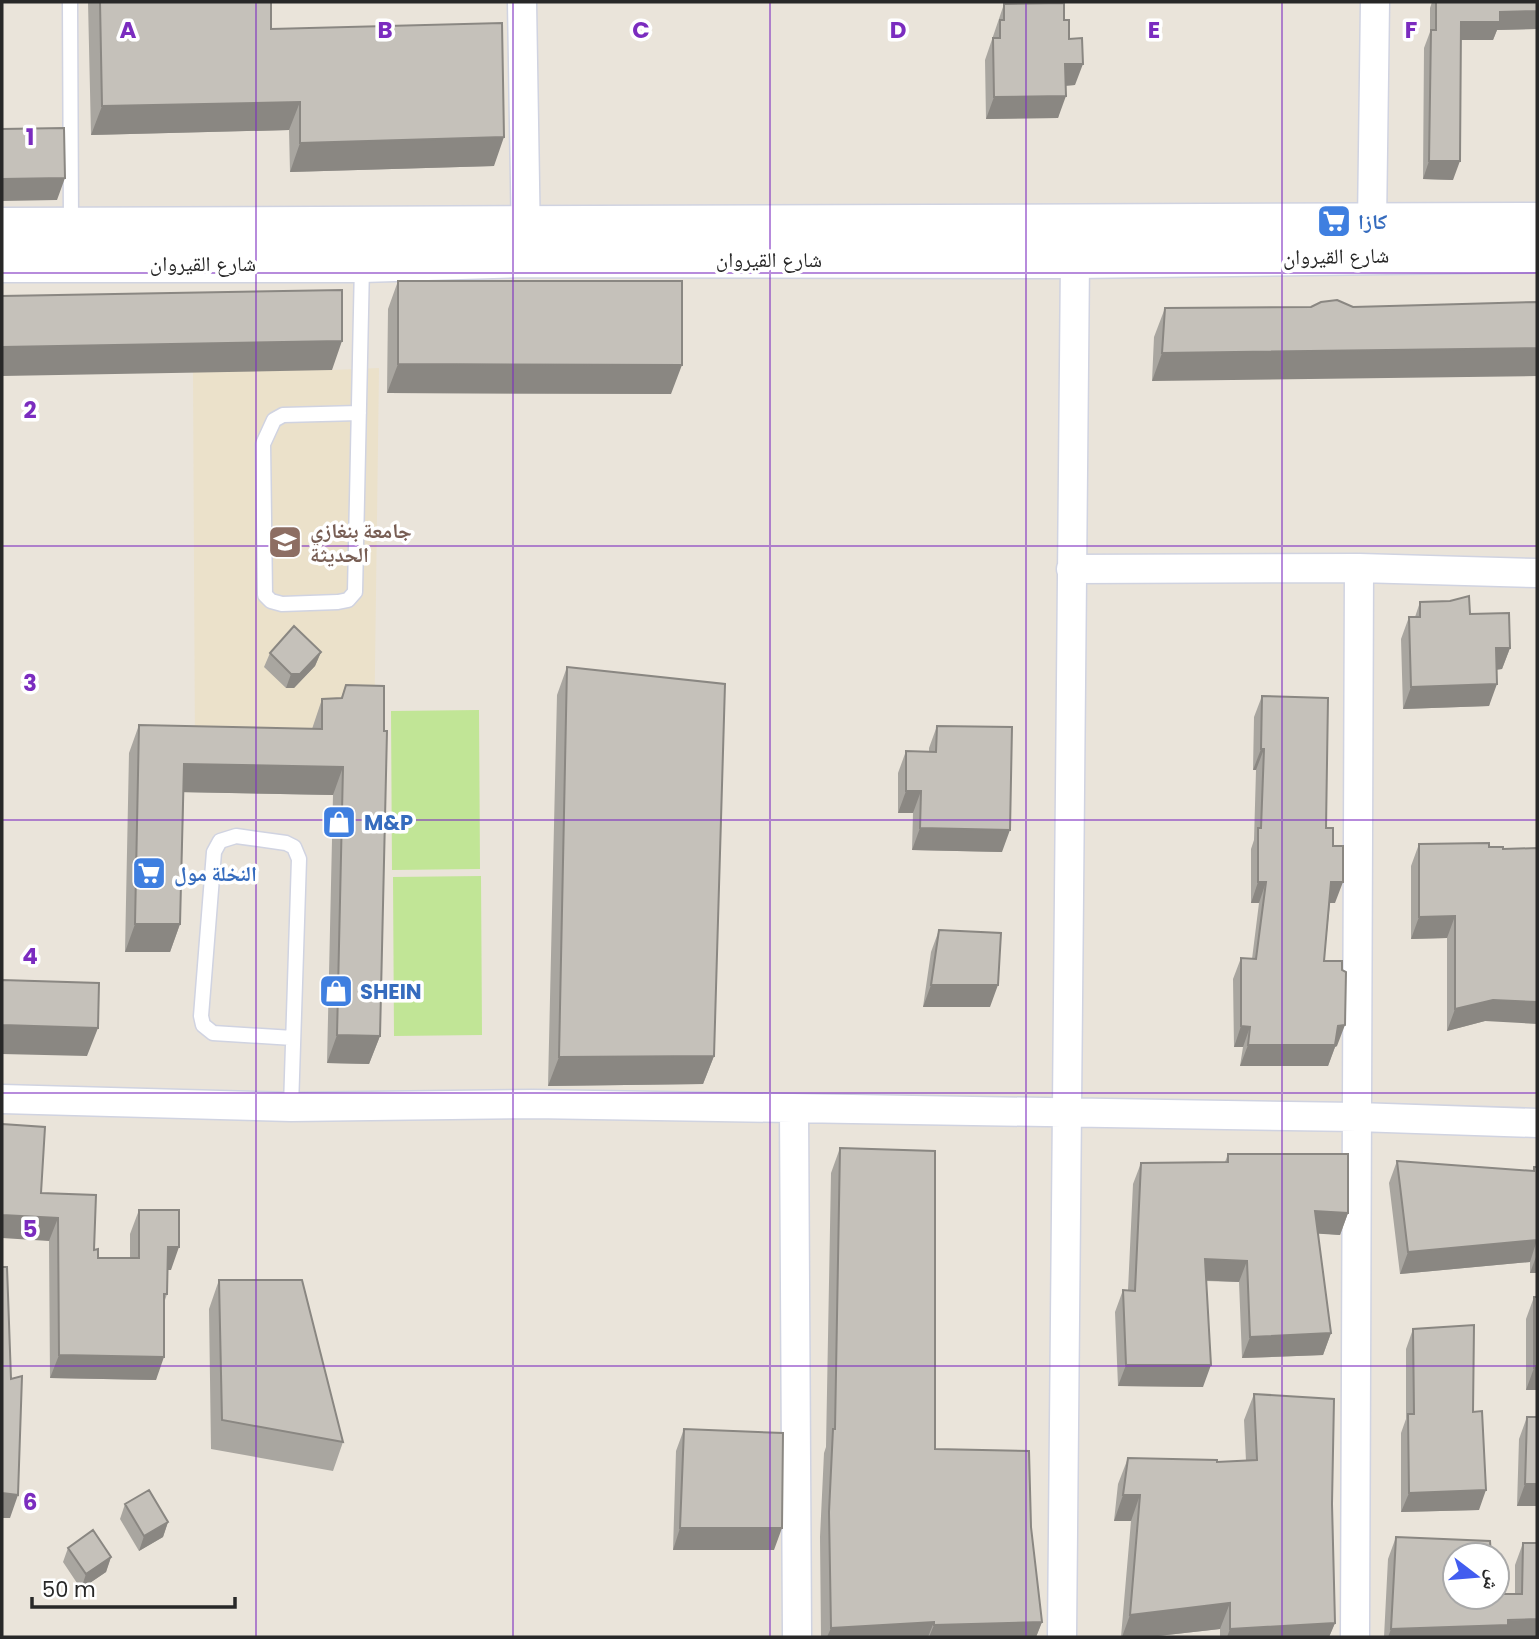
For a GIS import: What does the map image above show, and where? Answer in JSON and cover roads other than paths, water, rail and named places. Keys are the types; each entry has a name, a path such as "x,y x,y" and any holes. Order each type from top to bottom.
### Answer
{"main road":[{"name":"شارع القيروان","path":"2,263 362,263 526,241 1537,222"},
{"name":"شارع القيروان","path":"2,227 1075,259 1537,253"}],"street":[{"path":"522,2 526,241"},
{"path":"1372,224 1375,2"},
{"path":"1062,1637 1075,259"},
{"path":"1071,569 1359,568 1537,573"},
{"path":"1355,1637 1359,568"},
{"path":"2,1099 291,1107 533,1104 1357,1117 1537,1123"},
{"path":"794,1110 797,1637"}],"lane":[{"path":"70,2 71,227"},
{"path":"359,412 284,415 274,420 263,444 265,595 271,601 282,604 338,602 348,600 355,592 359,412 362,263"},
{"path":"291,1107 299,859 294,847 286,843 236,836 220,841 214,852 201,1016 203,1025 213,1033 293,1038"}],"place":[{"name":"كازا","path":"1334,221"},
{"name":"جامعة بنغازي الحديثة","path":"285,542"},
{"name":"M&P","path":"339,822"},
{"name":"النخلة مول","path":"149,873"},
{"name":"SHEIN","path":"336,991"}]}
